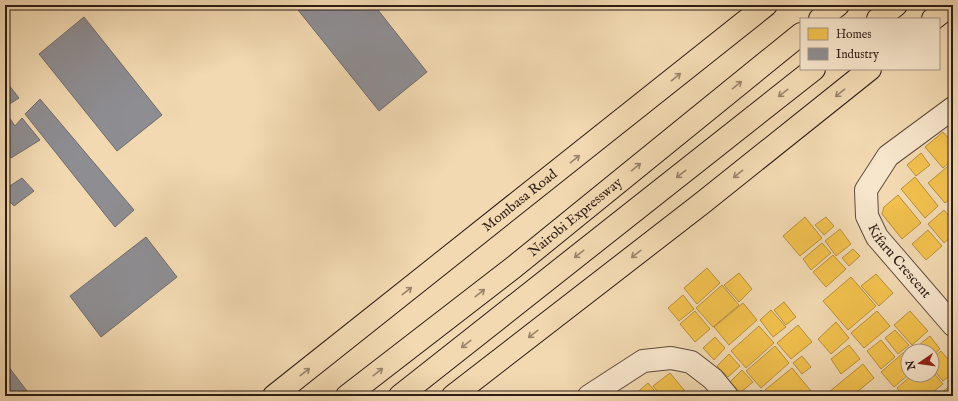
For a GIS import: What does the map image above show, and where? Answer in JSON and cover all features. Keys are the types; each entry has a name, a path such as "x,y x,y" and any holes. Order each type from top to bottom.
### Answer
{"highway":[{"name":"Mombasa Road","path":"274,396 766,5"},
{"path":"821,18 838,5"},
{"path":"879,18 896,5"},
{"path":"934,18 951,5"},
{"name":"Nairobi Expressway","path":"347,396 514,267 800,35"},
{"path":"400,396 813,70"},
{"path":"453,396 694,209 869,70"}],"street":[{"name":"Kifaru Crescent","path":"953,108 888,156 866,190 866,216 877,237 953,325"},
{"path":"589,396 643,361 671,358 691,362 713,379 727,396"}],"building: Homes":[{"path":"943,132 953,143 953,159 943,168 925,147"},
{"path":"921,153 930,165 916,176 907,165"},
{"path":"953,162 953,196 945,203 928,183"},
{"path":"915,177 938,206 925,218 901,189"},
{"path":"898,195 921,223 902,239 882,214 884,207"},
{"path":"944,210 953,221 953,235 944,243 928,224"},
{"path":"805,217 822,238 800,256 783,236"},
{"path":"826,217 834,226 824,235 815,225"},
{"path":"840,229 851,244 836,256 825,241"},
{"path":"928,230 942,246 926,260 912,244"},
{"path":"822,243 831,253 811,270 803,259"},
{"path":"853,249 860,256 849,266 842,258"},
{"path":"833,255 846,269 826,287 813,272"},
{"path":"707,268 720,283 697,304 684,288"},
{"path":"739,273 752,289 739,302 724,285"},
{"path":"876,274 893,293 879,306 861,286"},
{"path":"851,277 876,306 848,330 823,301"},
{"path":"722,285 739,305 713,327 696,308"},
{"path":"683,295 694,309 679,321 668,308"},
{"path":"784,302 796,317 786,325 774,310"},
{"path":"743,303 757,320 729,345 714,327"},
{"path":"771,310 786,327 773,337 760,320"},
{"path":"695,311 710,329 695,342 680,324"},
{"path":"877,311 890,326 864,348 851,333"},
{"path":"910,311 928,331 914,343 910,343 894,325"},
{"path":"836,322 849,338 831,354 818,339"},
{"path":"798,325 812,342 791,359 777,343"},
{"path":"759,326 774,343 746,368 731,351"},
{"path":"895,330 907,343 900,343 900,352 898,354 885,338"},
{"path":"930,336 935,343 921,343"},
{"path":"715,337 725,348 714,360 703,348"},
{"path":"881,340 895,357 881,369 867,351"},
{"path":"849,345 860,359 841,374 831,359"},
{"path":"775,346 789,363 761,388 746,371"},
{"path":"941,351 953,365 953,373 943,381 940,377"},
{"path":"729,354 740,366 728,377 717,366"},
{"path":"802,356 811,367 802,374 793,363"},
{"path":"900,356 900,382 894,387 881,372"},
{"path":"863,364 874,378 852,396 824,396"},
{"path":"792,368 811,391 805,396 769,396 765,390"},
{"path":"742,370 753,382 740,393 730,382"},
{"path":"670,373 689,396 661,396 653,386"},
{"path":"940,380 943,384 928,396 903,396 897,388 903,383 940,383"},
{"path":"648,383 659,396 633,396"},
{"path":"953,383 953,396 938,396"},
{"path":"614,387 621,396 603,396"},
{"path":"761,390 766,396 755,396"}],"building: Industry":[{"path":"294,5 374,5 427,72 379,111"},
{"path":"84,17 162,115 117,151 39,54"},
{"path":"5,80 19,98 5,107"},
{"path":"40,99 134,210 115,227 25,114"},
{"path":"5,111 15,126 22,118 40,140 11,158 5,148"},
{"path":"22,178 34,191 14,206 5,197 5,189"},
{"path":"146,237 177,277 101,337 70,296"},
{"path":"5,362 27,391 21,396 5,396"}]}
